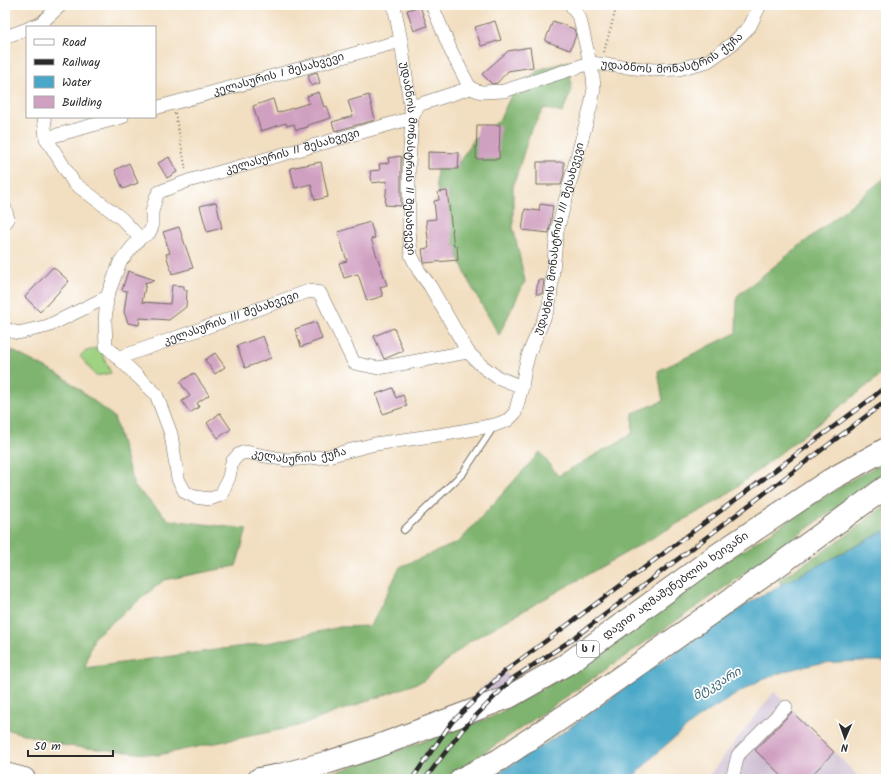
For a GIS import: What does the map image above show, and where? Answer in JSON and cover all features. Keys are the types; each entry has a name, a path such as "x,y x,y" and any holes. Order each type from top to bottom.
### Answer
{"highway":[{"name":"დავით აღმაშენებლის ხეივანი","path":"259,779 329,762 375,747 509,697 567,664 716,555 830,480 885,450"},
{"path":"461,779 499,760 581,705 772,570 886,486"},
{"path":"5,774 23,779"},
{"path":"5,778 23,779"}],"street":[{"path":"38,26 62,5"},
{"name":"უდაბნოს მონასტრის II შესახვევი","path":"394,5 401,41 412,118 409,171 409,229 411,255 419,271 430,286 468,352 497,378 522,387"},
{"path":"412,118 418,105 470,88 451,51 432,5"},
{"name":"უდაბნოს მონასტრის III შესახვევი","path":"515,413 529,354 548,310 557,231 594,89 593,76 596,64 580,19 571,5"},
{"name":"უდაბნოს მონასტრის ქუჩა","path":"470,88 481,92 504,91 596,64 652,70 679,69 708,61 732,44 750,26 760,5"},
{"path":"5,37 26,29"},
{"name":"კელასურის I შესახვევი","path":"156,108 401,41"},
{"path":"44,118 46,138 74,183 121,218 140,238"},
{"path":"46,138 118,118"},
{"name":"კელასურის II შესახვევი","path":"140,238 148,234 152,227 152,212 159,192 188,181 412,118"},
{"path":"5,208 8,219 5,223"},
{"name":"კელასურის ქუჩა","path":"140,238 120,262 107,297 105,321 106,346 156,394 171,434 178,479 185,492 195,497 210,499 222,494 229,476 232,462 238,455 245,452 287,460 324,457 375,444 495,425 508,420 515,413"},
{"name":"კელასურის III შესახვევი","path":"118,358 309,291 320,293 354,363 378,368 468,352"},
{"path":"5,328 18,333 48,326 107,297"},
{"path":"732,779 738,755 786,707"}],"lane":[{"path":"404,530 463,473 495,425"}],"path":[{"path":"596,64 617,5"},
{"path":"173,103 188,181"}],"shaded area":[{"path":"504,670 515,684 464,737 406,779 441,729 478,691"},
{"path":"774,692 861,779 706,779"}],"green space":[{"path":"569,61 571,92 562,113 544,108 530,132 513,187 513,227 525,281 499,335 469,282 449,234 436,184 437,166 456,167 474,139 499,121 515,87 541,69"},
{"path":"886,177 886,371 721,499 470,641 423,681 298,726 158,755 67,746 5,729 5,347 65,378 114,417 134,486 169,520 247,529 236,566 164,580 94,637 85,668 273,642 340,627 371,626 400,567 459,542 540,452 558,476 632,434 633,413 663,401 658,371 736,333 737,296"},
{"path":"99,347 111,373 96,376 80,356 84,352"},
{"path":"886,461 886,472 744,574 453,773 437,779 304,779 348,768 490,718 571,673 692,584 853,479"},
{"path":"886,505 886,530 781,585 779,580 846,536"}],"water":[{"name":"მტკვარი","path":"886,530 886,661 821,663 789,670 762,679 698,718 660,750 631,779 487,779 559,735 648,671 747,604"}],"building":[{"path":"420,6 427,26 414,31 407,10"},
{"path":"495,21 501,40 481,46 475,27"},
{"path":"553,21 574,29 576,35 570,50 545,41"},
{"path":"530,47 533,67 508,71 497,83 492,84 482,74 508,51"},
{"path":"317,72 320,83 311,86 308,75"},
{"path":"319,92 324,107 327,106 331,118 296,130 294,124 287,126 286,123 261,131 253,106 273,99 277,113 309,103 307,96"},
{"path":"369,95 375,120 335,131 332,122 353,116 348,101"},
{"path":"477,125 500,125 499,159 476,159"},
{"path":"428,152 459,153 458,169 428,169"},
{"path":"401,156 401,206 385,205 387,181 372,183 370,171 380,170 379,164 389,163 388,158"},
{"path":"169,157 177,172 167,178 158,163"},
{"path":"321,162 328,197 315,200 311,184 295,188 290,168"},
{"path":"537,162 564,162 564,174 561,185 537,185"},
{"path":"129,163 138,183 123,189 115,170"},
{"path":"447,191 454,246 457,246 458,260 424,263 422,249 429,248 426,220 436,219 434,201 439,200 438,192"},
{"path":"216,202 222,228 207,232 200,206"},
{"path":"540,204 553,206 549,233 522,230 525,209 539,211"},
{"path":"370,222 375,238 371,239 387,285 380,287 383,296 367,301 358,274 344,278 339,263 347,261 338,232"},
{"path":"179,227 193,268 172,274 166,254 170,253 163,232"},
{"path":"53,267 69,281 40,312 25,297"},
{"path":"128,271 155,280 144,283 146,283 142,302 170,304 172,285 184,286 184,290 187,290 186,307 169,320 140,318 139,325 128,323 124,312 127,291 122,290"},
{"path":"538,280 544,280 542,294 536,294"},
{"path":"316,322 322,339 301,347 295,329"},
{"path":"394,328 403,351 384,359 374,336"},
{"path":"263,336 271,358 245,368 237,346"},
{"path":"215,353 225,367 215,374 205,360"},
{"path":"194,373 209,395 197,403 199,407 190,413 182,401 190,396 180,382"},
{"path":"393,388 396,398 403,395 407,406 383,414 376,394"},
{"path":"220,413 231,429 218,438 207,423"},
{"path":"792,712 834,752 808,779 785,779 755,750"}],"railway":[{"path":"412,779 452,722 505,671 872,398 886,386"},
{"path":"425,779 463,729 512,679 570,641 886,401"}]}
